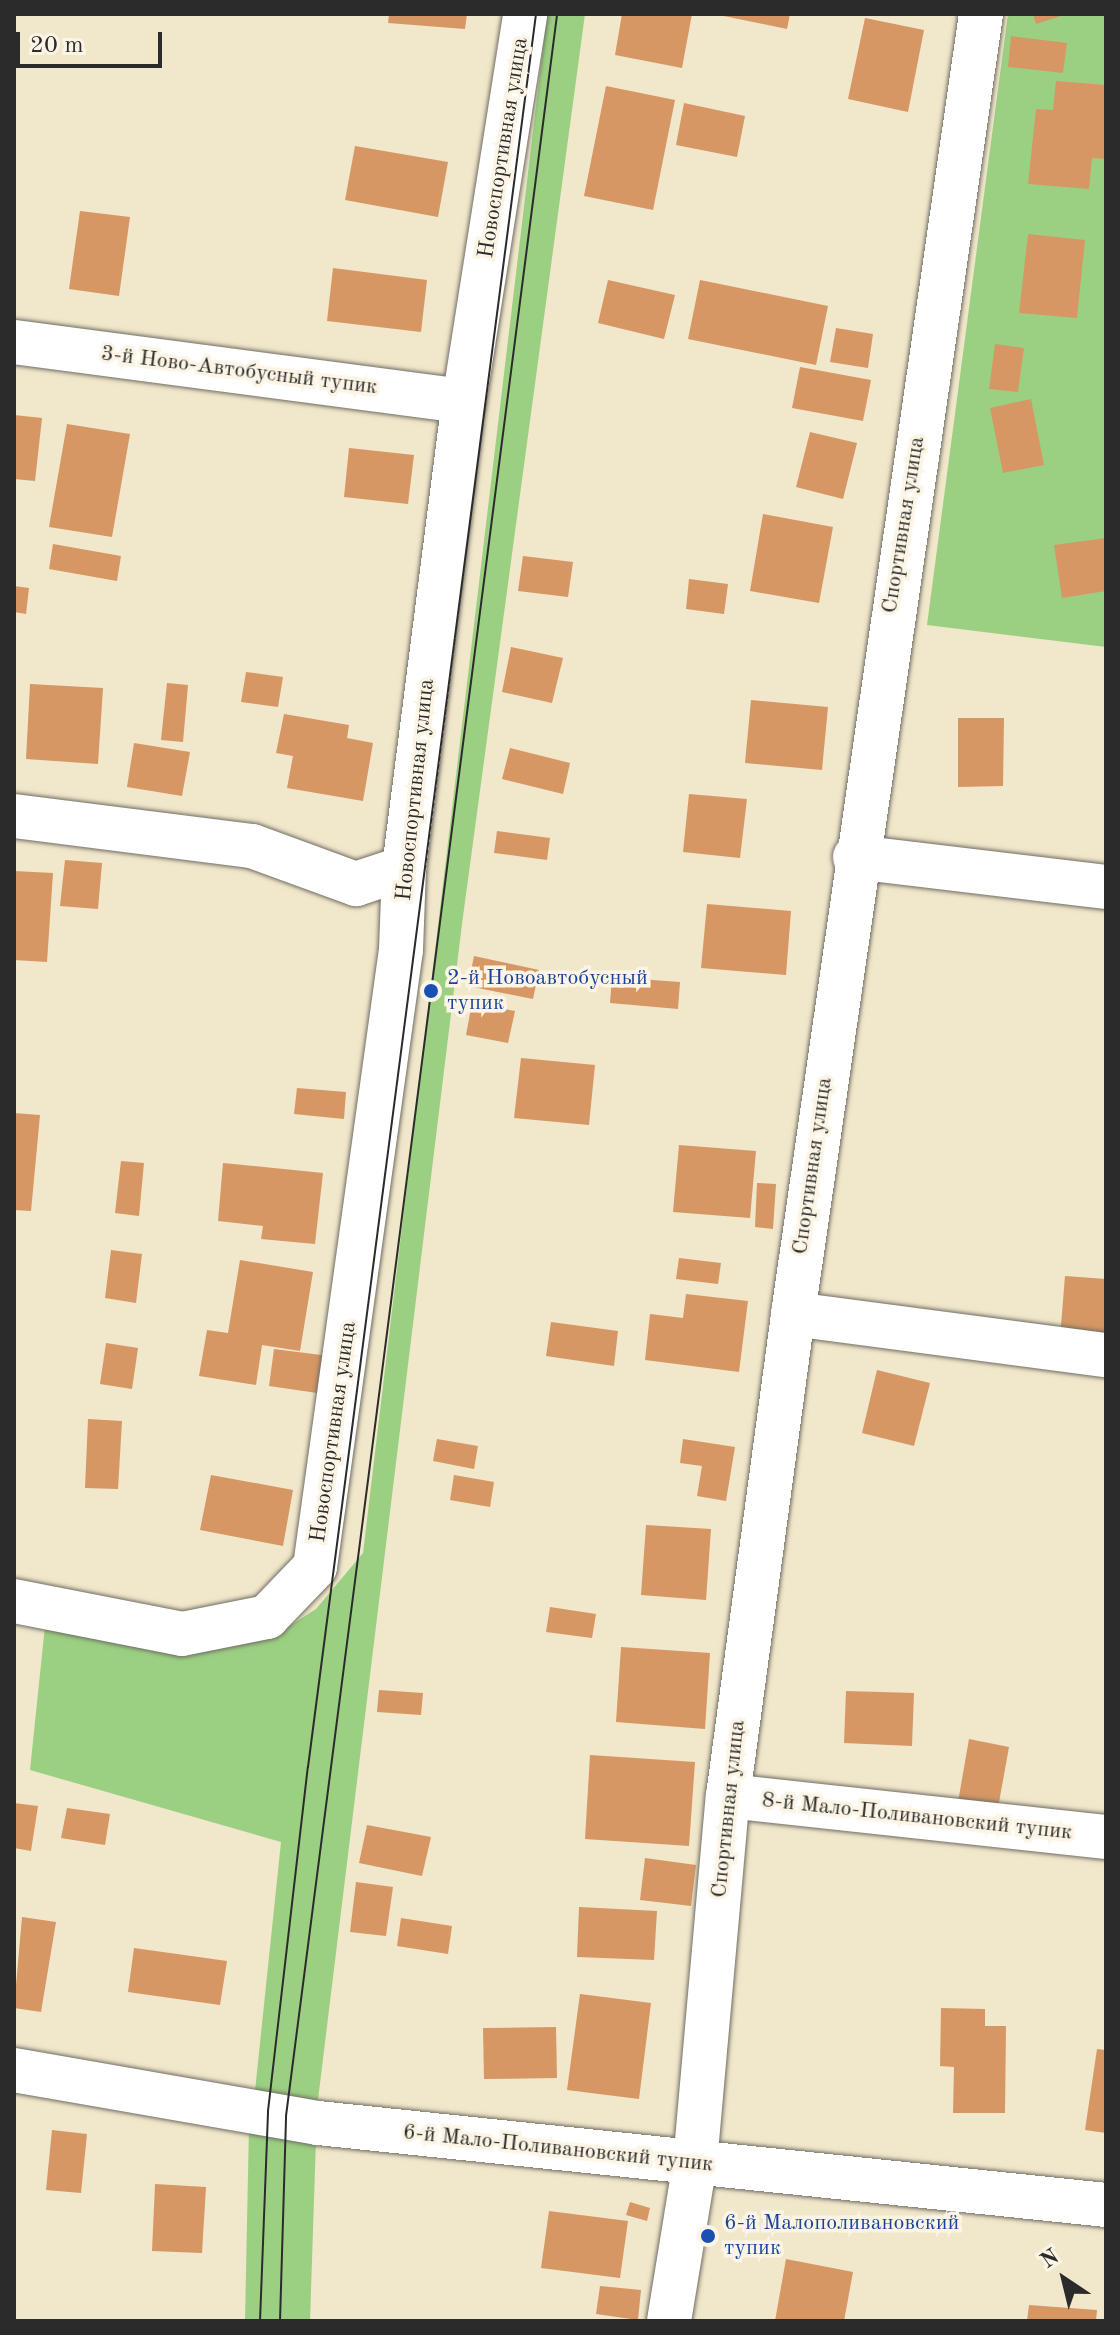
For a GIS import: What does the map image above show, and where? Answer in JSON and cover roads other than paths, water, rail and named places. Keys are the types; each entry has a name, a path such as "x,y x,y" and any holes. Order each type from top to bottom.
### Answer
{"street":[{"name":"Новоспортивная улица","path":"14,1601 182,1634 267,1617 315,1567 401,950 404,868 464,401 525,14"},
{"name":"Спортивная улица","path":"669,2321 695,2163 728,1796 793,1314 855,857 981,14"},
{"name":"3-й Ново-Автобусный тупик","path":"14,342 464,401"},
{"path":"14,816 252,846 356,884 404,868"},
{"path":"855,857 1106,887"},
{"path":"793,1314 1106,1355"},
{"name":"8-й Мало-Поливановский тупик","path":"728,1796 1106,1837"},
{"name":"6-й Мало-Поливановский тупик","path":"14,2070 318,2123 1106,2205"}],"tram line":[{"path":"260,2321 268,2111 308,1767 536,14"},
{"path":"280,2321 286,2116 557,14"}],"place":[{"name":"2-й Новоавтобусный тупик","path":"431,991"},
{"name":"6-й Малополивановский тупик","path":"708,2236"}]}
